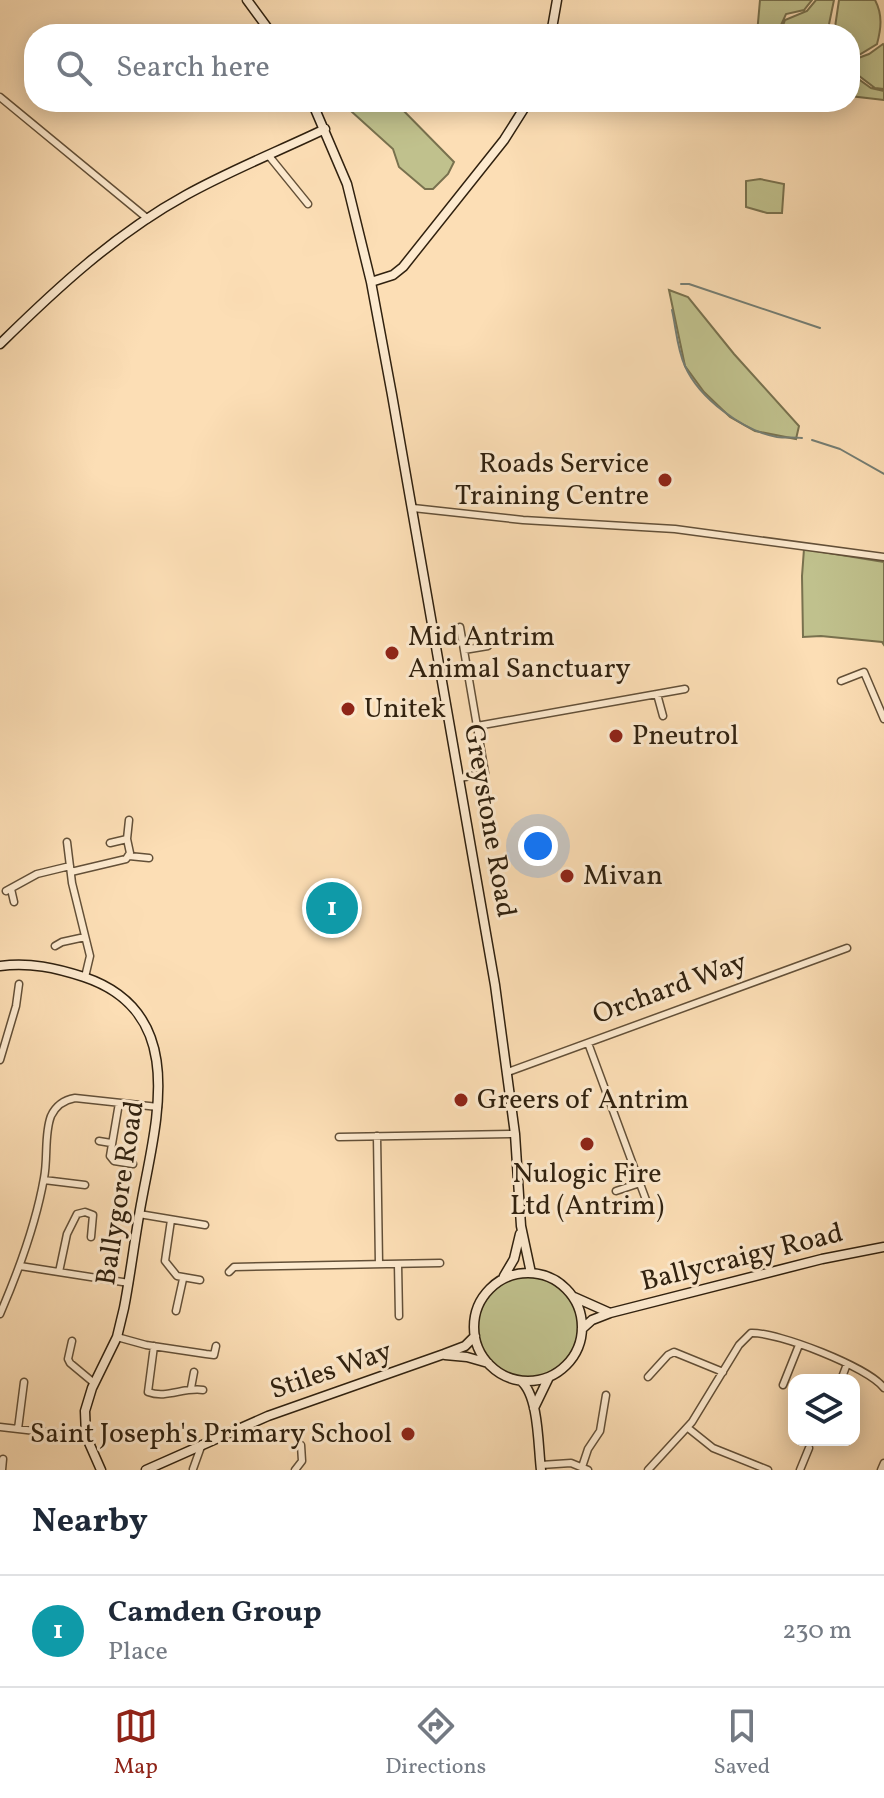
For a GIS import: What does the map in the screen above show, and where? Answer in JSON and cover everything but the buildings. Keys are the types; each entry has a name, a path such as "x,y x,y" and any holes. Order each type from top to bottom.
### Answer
{"main road":[{"path":"247,0 265,24"},
{"path":"553,24 557,0"},
{"name":"Greystone Road","path":"317,112 347,184 371,282 413,508 508,1072 521,1226 531,1273"},
{"path":"371,282 390,276 403,267 504,140 522,112"},
{"path":"0,344 65,281 113,242 184,196 325,129"},
{"name":"Ballygore Road","path":"0,966 42,965 106,985 120,995 142,1020 155,1055 159,1107 129,1283 117,1337 94,1383 86,1407 86,1432 101,1470"},
{"name":"Greystone Road","path":"501,1280 514,1259 521,1226"},
{"name":"Ballycraigy Road","path":"582,1329 592,1320 610,1313 822,1259 884,1247"},
{"path":"531,1273 552,1278 573,1296 582,1329 579,1346 570,1361 550,1376 535,1380 508,1377 488,1363 480,1350 475,1336 477,1310 482,1298 501,1280 515,1274 531,1273"},
{"name":"Ballycraigy Road","path":"573,1296 610,1313"},
{"name":"Stiles Way","path":"146,1470 268,1416 465,1346 475,1336"},
{"path":"444,1354 488,1363"},
{"path":"534,1410 550,1376"},
{"path":"520,1380 527,1386 534,1410 541,1467"}],"street":[{"path":"0,97 148,219"},
{"path":"269,156 308,204"},
{"path":"413,508 523,520 675,529 884,557"},
{"path":"460,627 485,773 460,778"},
{"path":"464,650 488,646"},
{"path":"841,681 864,672 884,719"},
{"path":"477,726 685,689"},
{"path":"657,694 663,716"},
{"path":"129,820 129,856"},
{"path":"110,843 127,839"},
{"path":"67,842 90,959 85,977"},
{"path":"14,902 8,890 37,874 117,863 129,856 149,858"},
{"path":"55,946 85,937"},
{"name":"Orchard Way","path":"508,1072 847,948"},
{"path":"0,1060 19,984"},
{"path":"2,1016 12,1017"},
{"path":"588,1043 649,1208"},
{"path":"0,1314 20,1266 44,1180 50,1120 60,1103 75,1098 159,1107"},
{"path":"119,1103 111,1158 133,1164"},
{"path":"339,1137 515,1134"},
{"path":"377,1136 379,1264"},
{"path":"99,1141 111,1143"},
{"path":"44,1180 85,1185"},
{"path":"616,1191 640,1183"},
{"path":"59,1272 67,1234 77,1214 85,1212 93,1215 91,1237"},
{"path":"139,1214 202,1225 201,1216"},
{"path":"171,1220 165,1261 170,1270 183,1279 200,1280"},
{"path":"229,1272 234,1267 440,1263"},
{"path":"398,1264 399,1316"},
{"path":"20,1266 129,1283"},
{"path":"180,1308 183,1279"},
{"path":"648,1470 688,1428 742,1341 752,1333 799,1345 847,1364 873,1376 884,1388"},
{"path":"117,1337 214,1355 216,1346"},
{"path":"68,1359 72,1341"},
{"path":"783,1385 799,1345"},
{"path":"154,1346 148,1392 158,1396 191,1388 203,1390"},
{"path":"648,1377 674,1352 723,1372"},
{"path":"59,1357 68,1359 94,1383"},
{"path":"843,1374 847,1364"},
{"path":"191,1388 194,1372"},
{"path":"18,1429 24,1382"},
{"path":"541,1467 567,1463 585,1468 588,1449 600,1431 606,1395"},
{"path":"0,1427 65,1434 86,1432"},
{"path":"688,1428 713,1448 751,1467 768,1470"},
{"path":"194,1470 202,1444"},
{"path":"295,1470 306,1461 301,1445"},
{"path":"800,1470 809,1448"},
{"path":"186,1451 194,1470"},
{"path":"2,1470 3,1459"},
{"path":"881,1470 884,1463"}],"green space":[{"path":"760,0 812,0 804,10 786,14 782,24 758,24"},
{"path":"816,0 834,0 829,24 784,24 785,20 807,11"},
{"path":"839,0 875,0 880,17 877,44 860,54 860,24 835,24"},
{"path":"884,45 884,89 875,88 860,77 860,57"},
{"path":"860,80 871,88 884,91 884,100 860,97"},
{"path":"352,112 405,112 454,162 448,174 433,189 425,189 399,167 393,149"},
{"path":"760,179 784,184 782,213 767,213 746,207 746,181"},
{"path":"669,290 688,297 799,426 796,439 755,431 730,417 704,392 685,366"},
{"path":"804,549 884,562 884,645 882,642 803,637"},
{"path":"528,1277 547,1281 563,1292 574,1308 578,1327 574,1346 563,1362 547,1373 528,1377 509,1373 493,1362 482,1346 478,1327 482,1308 493,1292 509,1281"}],"waterway":[{"path":"681,284 689,284 820,328"},
{"path":"672,310 685,366 711,401 764,434 802,438"},
{"path":"812,440 840,449 884,474"}],"place":[{"name":"Roads Service Training Centre","path":"665,480"},
{"name":"Mid Antrim Animal Sanctuary","path":"392,653"},
{"name":"Unitek","path":"348,709"},
{"name":"Pneutrol","path":"616,736"},
{"name":"Mivan","path":"567,876"},
{"name":"Camden Group","path":"332,908"},
{"name":"Greers of Antrim","path":"461,1100"},
{"name":"Nulogic Fire Ltd (Antrim)","path":"587,1144"},
{"name":"Saint Joseph's Primary School","path":"408,1434"}]}
